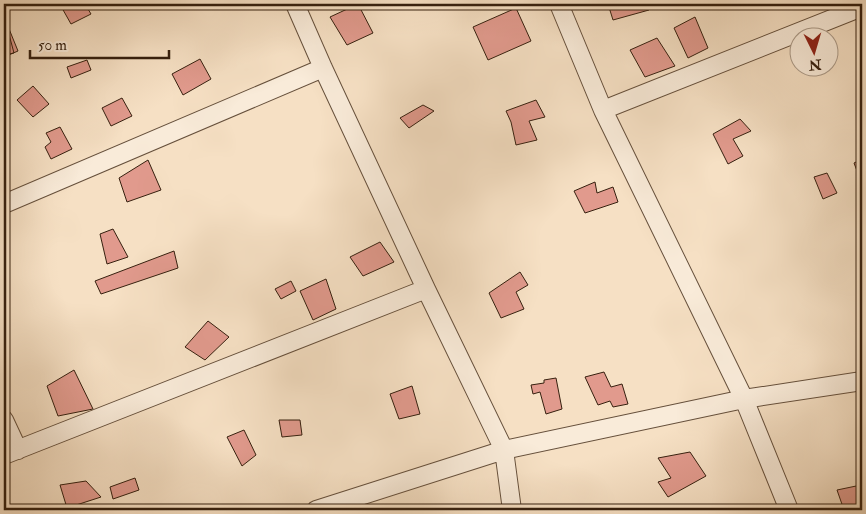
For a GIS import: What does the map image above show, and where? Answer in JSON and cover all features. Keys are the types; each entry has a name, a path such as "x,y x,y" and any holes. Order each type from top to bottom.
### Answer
{"street":[{"path":"295,4 426,289 504,450 512,510"},
{"path":"559,4 602,110 744,399 789,510"},
{"path":"602,110 862,7"},
{"path":"4,204 323,68"},
{"path":"4,420 11,453 426,289"},
{"path":"316,510 504,450 744,399 862,381"}],"building":[{"path":"69,4 85,4 91,14 71,24 62,8"},
{"path":"358,4 373,33 347,45 330,17"},
{"path":"608,4 647,4 649,10 613,20"},
{"path":"516,8 531,41 488,60 473,27"},
{"path":"695,17 708,48 688,58 674,28"},
{"path":"4,19 18,51 4,57"},
{"path":"7,27 14,53 4,55 4,28"},
{"path":"657,38 675,66 645,77 630,50"},
{"path":"200,59 211,79 183,95 172,74"},
{"path":"87,60 91,70 71,78 67,67"},
{"path":"33,86 49,104 33,117 17,100"},
{"path":"122,98 132,116 111,126 102,108"},
{"path":"536,100 545,117 529,121 537,140 516,145 511,122 506,111"},
{"path":"423,105 434,111 409,128 400,118"},
{"path":"740,119 751,131 733,139 743,156 728,164 713,134"},
{"path":"60,127 72,149 51,159 45,147 51,142 46,133"},
{"path":"862,159 862,184 854,163"},
{"path":"148,160 161,190 127,202 119,178"},
{"path":"827,173 837,193 823,199 814,177"},
{"path":"595,182 597,193 613,187 618,202 585,213 574,191"},
{"path":"113,229 128,257 107,264 100,234"},
{"path":"380,242 394,262 363,276 350,257"},
{"path":"174,251 178,268 101,294 95,281"},
{"path":"520,272 528,285 516,292 524,309 501,318 489,293"},
{"path":"326,279 336,309 313,320 300,291"},
{"path":"291,281 296,291 281,299 275,289"},
{"path":"208,321 229,337 205,360 185,347"},
{"path":"74,370 93,409 58,416 47,386"},
{"path":"604,372 611,387 622,384 628,404 613,407 610,401 598,405 585,377"},
{"path":"556,378 562,409 546,414 540,392 533,394 531,385 544,383 544,380"},
{"path":"412,386 420,414 399,419 390,394"},
{"path":"279,420 300,420 302,435 282,437"},
{"path":"244,430 256,455 242,466 227,437"},
{"path":"690,452 706,476 668,497 658,482 671,478 658,458"},
{"path":"135,478 139,490 113,499 110,487"},
{"path":"86,481 101,497 67,508 60,485"},
{"path":"861,485 862,510 844,510 837,490"}]}
